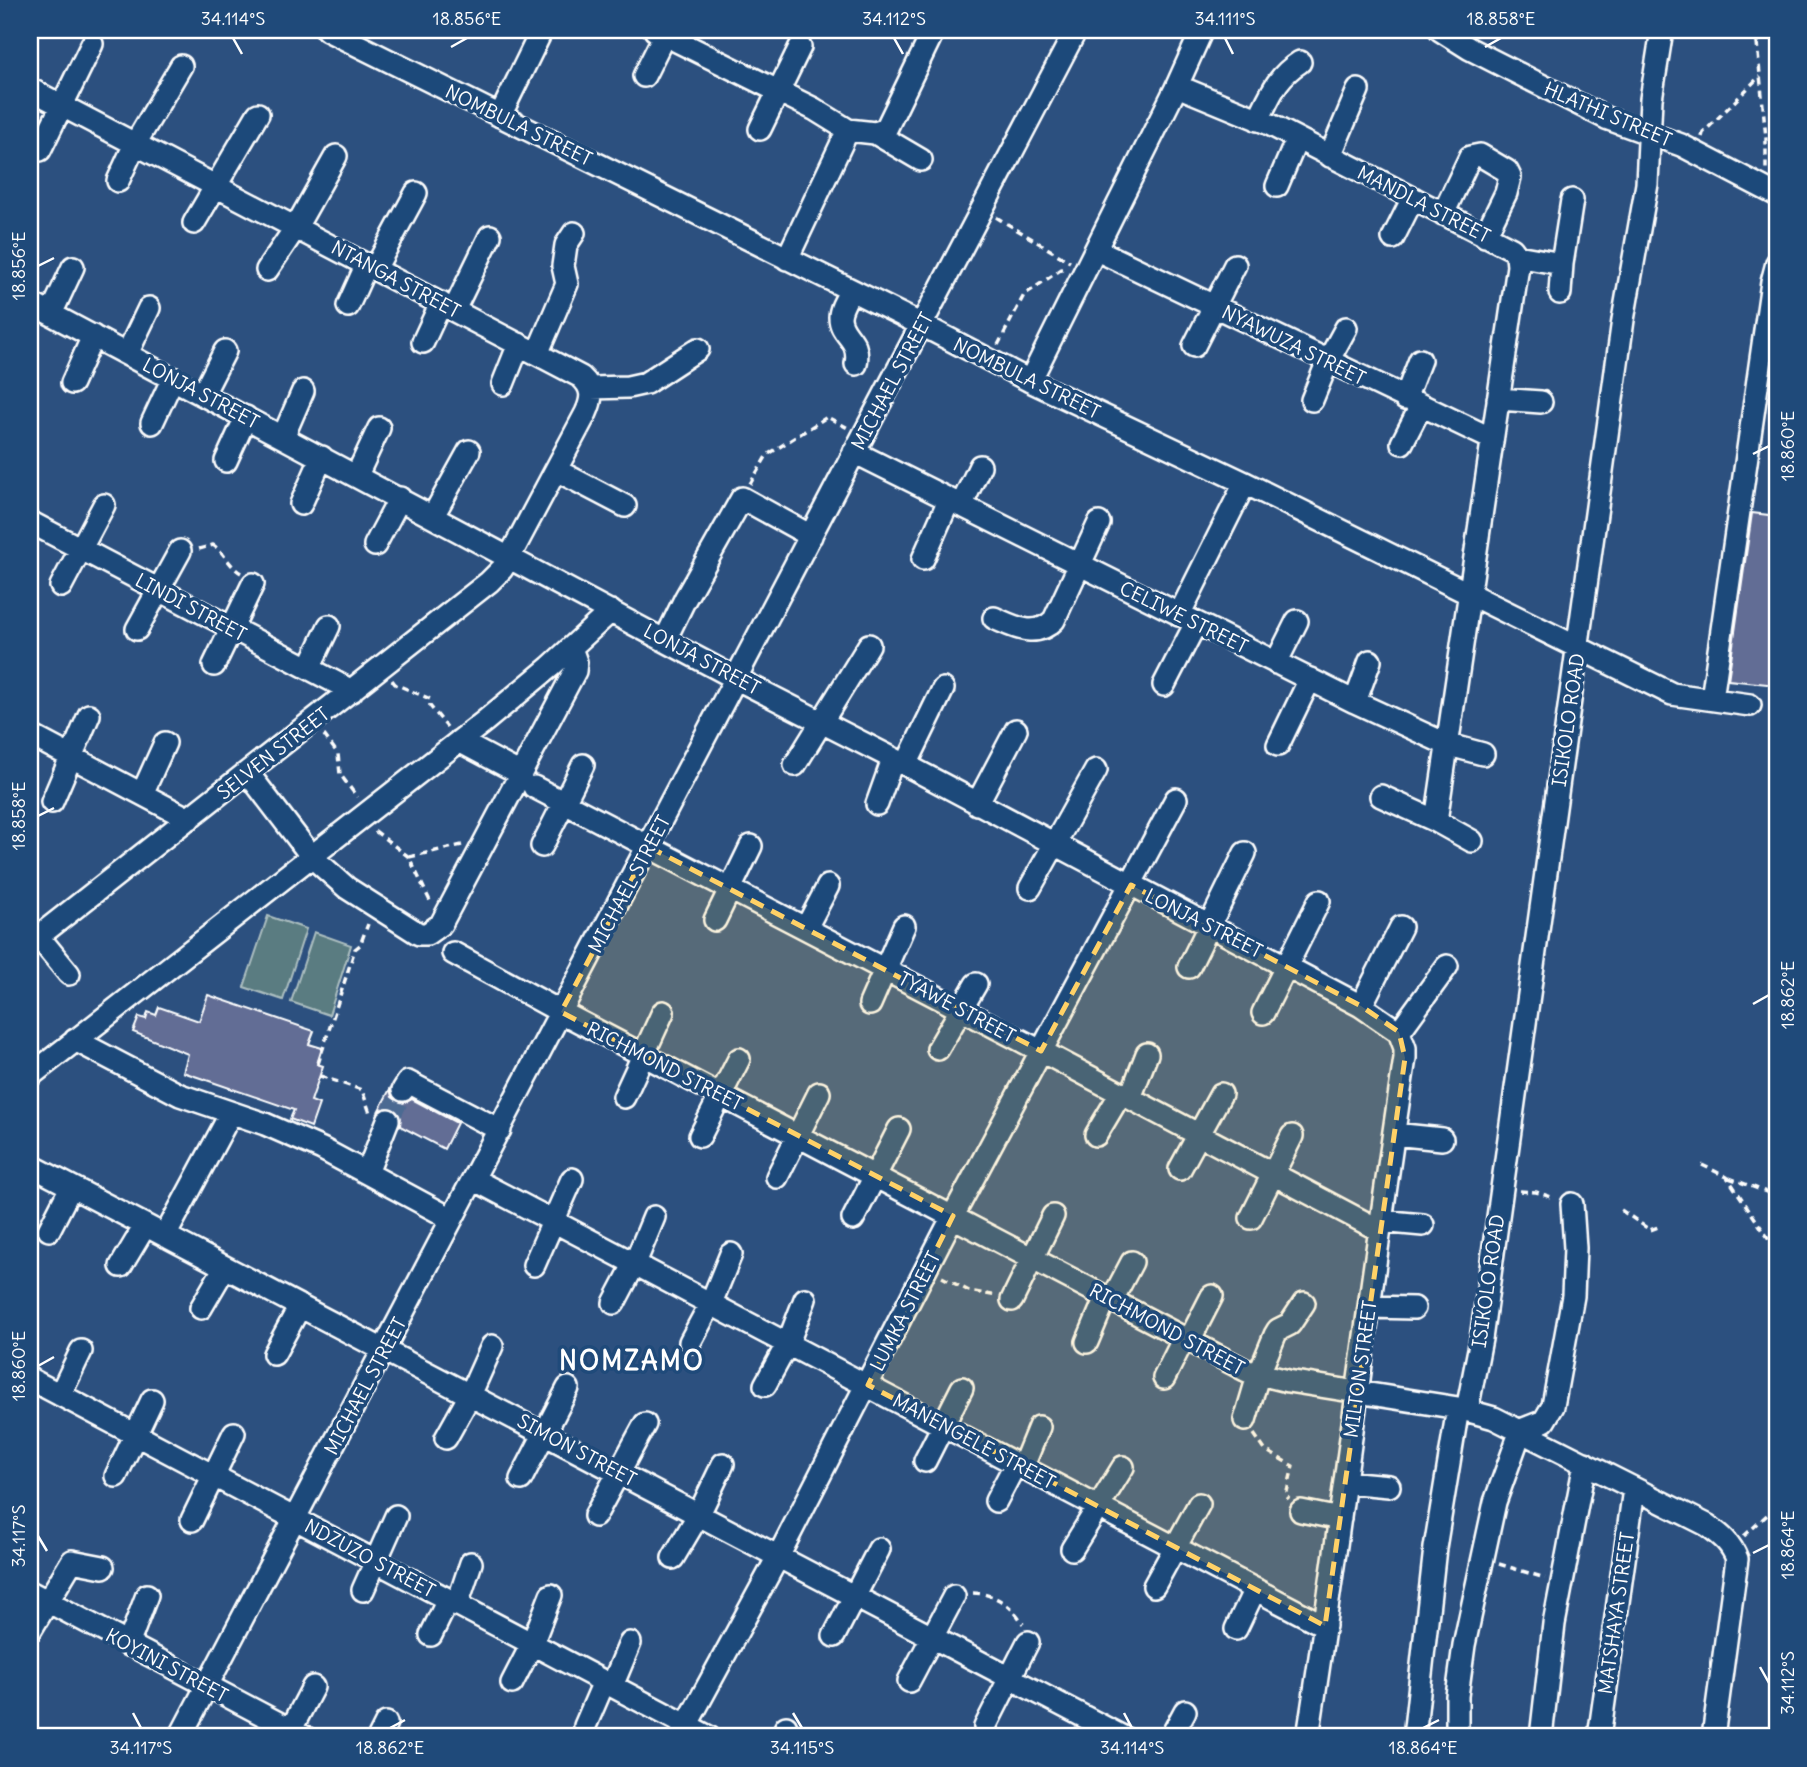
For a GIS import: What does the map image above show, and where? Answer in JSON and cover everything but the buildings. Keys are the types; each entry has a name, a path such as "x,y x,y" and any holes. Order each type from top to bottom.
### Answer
{"street":[{"name":"NOMBULA STREET","path":"327,30 1030,381 1672,694 1750,705"},
{"path":"500,116 542,30"},
{"path":"881,131 934,30"},
{"name":"MICHAEL STREET","path":"180,1737 1076,30"},
{"path":"1030,381 1097,250 1202,30"},
{"name":"HLATHI STREET","path":"1440,30 1471,49 1606,118 1681,145 1772,192"},
{"name":"ISIKOLO ROAD","path":"1414,1737 1435,1548 1463,1409 1481,1339 1629,281 1647,184 1651,99 1662,30"},
{"path":"644,76 662,31 814,109 848,130 881,131 921,160"},
{"path":"40,150 92,44"},
{"path":"760,129 800,47"},
{"path":"1258,120 1283,73 1300,62"},
{"path":"118,181 135,144 181,66"},
{"name":"MANDLA STREET","path":"1175,90 1182,88 1258,120 1512,249 1517,256"},
{"name":"NTANGA STREET","path":"30,89 581,377 591,388"},
{"path":"1329,156 1358,90"},
{"path":"194,223 258,114"},
{"path":"787,259 848,130"},
{"path":"1277,186 1297,139"},
{"path":"1443,214 1470,157 1480,155 1507,172 1510,177 1506,193 1485,236"},
{"path":"267,270 296,227 335,156"},
{"path":"348,306 416,192"},
{"path":"1393,238 1413,198"},
{"path":"1560,293 1572,200"},
{"path":"503,384 528,349 567,284 563,266 566,245 574,233"},
{"path":"423,342 490,236"},
{"name":"NYAWUZA STREET","path":"1097,250 1492,439"},
{"path":"1436,821 1518,266 1517,256 1562,264"},
{"path":"1712,699 1772,282 1777,263"},
{"path":"1194,346 1235,265"},
{"path":"51,314 73,267"},
{"path":"851,290 840,316 857,349 856,364"},
{"name":"LONJA STREET","path":"30,303 1368,1010"},
{"path":"127,354 149,308"},
{"path":"1312,400 1328,361 1346,328"},
{"path":"72,383 93,336"},
{"path":"510,556 591,404 591,388 628,387 646,383 698,349"},
{"path":"203,394 225,351"},
{"path":"1402,443 1420,360"},
{"path":"152,423 173,378"},
{"path":"283,436 303,391"},
{"path":"1498,399 1541,402"},
{"path":"226,461 246,417"},
{"path":"357,475 379,428"},
{"name":"CELIWE STREET","path":"858,444 955,503 1276,663 1446,744 1483,754"},
{"path":"433,516 469,452"},
{"path":"302,504 322,457"},
{"path":"923,559 955,503 981,467"},
{"path":"556,470 625,506"},
{"path":"1164,685 1188,619 1245,484"},
{"path":"375,545 400,498"},
{"path":"665,640 742,498 811,536"},
{"path":"61,586 104,505"},
{"name":"LINDI STREET","path":"30,522 352,691"},
{"path":"994,618 1022,630 1035,631 1054,620 1099,523"},
{"path":"137,629 180,551"},
{"name":"SELVEN STREET","path":"34,939 489,582 510,556"},
{"path":"214,665 253,584"},
{"path":"30,1076 459,741 571,648 611,611"},
{"path":"1276,663 1297,621"},
{"path":"309,668 329,626"},
{"path":"795,765 869,645"},
{"path":"248,773 312,857 347,888 419,934 427,934 441,924 486,840 528,780 575,671 576,662 571,648"},
{"path":"1355,702 1370,661"},
{"path":"1278,745 1310,679"},
{"path":"877,804 943,689"},
{"path":"52,802 89,715"},
{"path":"978,804 1016,730"},
{"path":"30,734 189,819"},
{"name":"TYAWE STREET","path":"459,741 565,803 1272,1174 1379,1225"},
{"path":"142,794 165,743"},
{"path":"542,846 583,765"},
{"path":"1031,888 1096,771"},
{"path":"1381,796 1472,841"},
{"name":"LUMKA STREET","path":"683,1731 779,1555 953,1216 1176,799"},
{"path":"715,920 751,846"},
{"path":"1189,967 1245,853"},
{"path":"806,928 828,886"},
{"path":"1263,1013 1319,901"},
{"path":"870,1004 904,926"},
{"path":"1401,927 1368,1010 1399,1031 1447,966"},
{"path":"34,939 69,974"},
{"name":"RICHMOND STREET","path":"453,953 1258,1376 1463,1409 1505,1422 1707,1525 1725,1538 1732,1547"},
{"path":"938,1049 976,984"},
{"path":"624,1097 663,1012"},
{"name":"MILTON STREET","path":"1308,1737 1379,1225 1405,1058 1405,1048 1399,1031"},
{"path":"75,1040 180,1095 265,1125 322,1149 453,1219"},
{"path":"1096,1135 1126,1096 1147,1054"},
{"path":"700,1136 739,1059"},
{"path":"405,1086 500,1130"},
{"path":"777,1177 818,1093"},
{"path":"1180,1170 1221,1094"},
{"path":"164,1236 232,1113"},
{"path":"367,1173 384,1129"},
{"path":"853,1219 899,1129"},
{"path":"1394,1134 1442,1139"},
{"path":"1251,1218 1292,1136"},
{"name":"SIMON STREET","path":"30,1165 1123,1737"},
{"name":"MANENGELE STREET","path":"474,1179 1325,1626"},
{"path":"534,1265 572,1179"},
{"path":"48,1230 71,1186"},
{"path":"1457,1737 1457,1696 1464,1645 1496,1502 1521,1430 1544,1422 1553,1406 1573,1296 1575,1248 1572,1204"},
{"path":"1012,1300 1053,1216"},
{"path":"614,1303 635,1263 654,1217"},
{"path":"1379,1225 1423,1224"},
{"path":"121,1266 145,1226"},
{"path":"690,1342 711,1303 731,1254"},
{"path":"1087,1342 1109,1298 1132,1262"},
{"path":"201,1308 225,1267"},
{"path":"1164,1378 1212,1296"},
{"path":"765,1385 788,1343 805,1299"},
{"path":"1245,1420 1258,1376 1278,1330 1290,1324 1304,1303"},
{"path":"274,1354 300,1306"},
{"path":"1369,1307 1414,1307"},
{"path":"446,1438 470,1395 492,1346"},
{"path":"60,1395 81,1351"},
{"name":"NDZUZO STREET","path":"30,1379 608,1684 683,1731 709,1737"},
{"path":"521,1479 568,1388"},
{"path":"925,1461 962,1388"},
{"path":"116,1476 152,1400"},
{"path":"595,1516 645,1423"},
{"path":"996,1501 1039,1427"},
{"path":"192,1520 234,1433"},
{"path":"1541,1737 1553,1624 1585,1463"},
{"path":"673,1558 699,1514 723,1464"},
{"path":"1072,1549 1123,1467"},
{"path":"1345,1482 1389,1486"},
{"name":"MATSHAYA STREET","path":"1599,1737 1634,1489"},
{"path":"1154,1586 1199,1504"},
{"path":"1301,1511 1340,1519"},
{"path":"363,1590 396,1516"},
{"path":"1713,1737 1737,1570 1737,1559 1732,1547"},
{"path":"834,1636 879,1549"},
{"path":"30,1631 39,1597 72,1561 103,1567"},
{"path":"431,1635 452,1602 471,1563"},
{"path":"1236,1629 1255,1589"},
{"path":"128,1644 147,1595"},
{"path":"512,1683 532,1644 551,1595"},
{"path":"909,1681 954,1596"},
{"name":"KOYINI STREET","path":"39,1597 295,1735"},
{"path":"985,1727 1028,1642"},
{"path":"585,1726 630,1643"},
{"path":"295,1735 313,1687"},
{"path":"1171,1737 1185,1711"}],"path":[{"path":"1759,30 1757,43 1772,192"},
{"path":"1698,156 1703,133 1760,76"},
{"path":"982,209 1071,262"},
{"path":"990,361 1024,295 1071,262 1097,250"},
{"path":"742,498 767,455 827,416 858,444"},
{"path":"180,551 195,551 213,545 224,552 232,568 251,579 253,584"},
{"path":"382,667 395,684 429,699 430,706 459,741"},
{"path":"314,721 338,754 340,774 365,816 409,857 441,924"},
{"path":"409,857 486,840"},
{"path":"318,1064 355,949 360,945 376,906"},
{"path":"320,1076 362,1090 384,1129"},
{"path":"1702,1165 1777,1196"},
{"path":"1727,1177 1777,1251"},
{"path":"1502,1190 1536,1192 1572,1204"},
{"path":"1621,1210 1650,1230 1661,1226"},
{"path":"926,1269 969,1291 1012,1300"},
{"path":"1245,1420 1265,1450 1293,1466 1286,1496 1301,1511"},
{"path":"1732,1547 1777,1506"},
{"path":"1484,1559 1561,1581"},
{"path":"954,1596 982,1593 1008,1605 1026,1629 1028,1642"}],"highlighted area":[{"path":"649,847 1041,1051 1131,885 1361,1006 1399,1032 1405,1058 1325,1626 868,1385 953,1216 561,1012"}],"green space":[{"path":"268,916 306,929 283,1000 244,987"},
{"path":"314,932 351,945 329,1015 291,1002"}],"tunnel":[{"path":"388,1120 403,1090"}],"district":[{"name":"NOMZAMO","path":"632,1360"}]}
